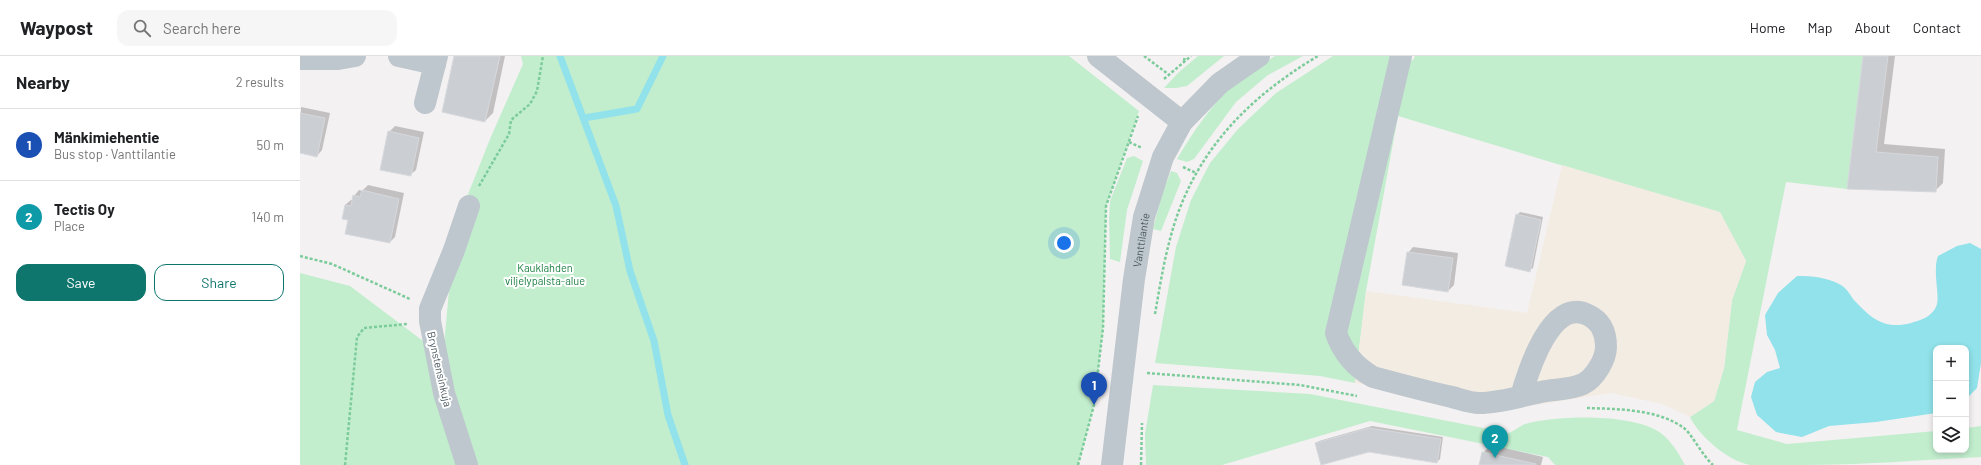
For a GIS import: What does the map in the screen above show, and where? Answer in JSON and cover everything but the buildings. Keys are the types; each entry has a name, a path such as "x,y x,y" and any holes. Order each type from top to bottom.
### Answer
{"street":[{"path":"300,59 338,59 355,56"},
{"path":"399,56 436,60 425,103"},
{"path":"1098,56 1182,122"},
{"name":"Vanttilantie","path":"1112,465 1134,279 1144,217 1163,157 1182,122 1220,83 1259,56"},
{"path":"1400,56 1336,334 1341,346 1360,370 1373,377 1478,403 1521,396"},
{"path":"430,315 469,206"},
{"name":"Brynstensinkuja","path":"430,315 444,393 468,465"}],"path":[{"path":"469,206 493,159 503,146 509,134 511,120 530,104 537,91 543,56"},
{"path":"1144,56 1168,74"},
{"path":"1184,62 1185,56"},
{"path":"1078,465 1094,405 1103,328 1106,206 1139,111 1168,74 1191,56"},
{"path":"1154,317 1169,242 1185,195 1198,167 1228,126 1255,100 1293,71 1318,56"},
{"path":"300,256 332,264 397,292 430,315"},
{"path":"345,465 357,336 364,328 430,315"},
{"path":"1146,379 1148,366"},
{"path":"1141,465 1142,422"}],"green space":[{"name":"Kauklahden viljelypalsta-alue","path":"521,56 1069,56 1139,111 1106,206 1103,328 1094,405 1078,465 300,465 300,273 350,286 443,356 449,290 439,267 490,139 523,64"},
{"path":"1198,56 1224,56 1187,86 1164,88 1178,73"},
{"path":"1275,56 1303,56 1268,75 1236,102 1194,159 1187,162 1177,159 1202,120 1216,102 1242,78"},
{"path":"1333,56 1391,56 1387,71 1413,60 1415,56 1863,56 1847,189 1786,182 1737,430 1787,444 1933,431 1933,453 1969,453 1969,428 1981,426 1981,457 1824,465 1750,465 1741,463 1715,447 1700,432 1690,417 1714,401 1724,368 1732,300 1746,261 1720,213 1398,116 1366,291 1355,383 1320,376 1155,363 1176,247 1191,200 1210,163 1238,129 1276,93"},
{"path":"1134,156 1143,161 1127,210 1120,262 1110,259 1110,201 1127,158"},
{"path":"1171,171 1177,173 1181,181 1161,231 1153,229 1162,194"},
{"path":"1153,385 1310,394 1509,433 1525,424 1555,419 1592,418 1628,421 1643,425 1661,433 1673,445 1685,465 1555,465 1548,457 1370,421 1222,465 1146,465 1145,434"}],"sand":[{"path":"1562,165 1720,212 1746,261 1732,300 1724,368 1714,401 1690,417 1662,404 1611,393 1504,410 1355,383 1366,291 1527,313"}],"water":[{"path":"1970,243 1981,249 1981,363 1977,388 1969,396 1969,345 1933,345 1933,413 1876,422 1829,426 1802,437 1776,432 1757,415 1751,397 1755,382 1767,372 1780,368 1775,350 1767,335 1765,315 1778,293 1797,276 1809,276 1830,280 1841,285 1866,312 1878,321 1893,325 1901,325 1929,316 1934,310 1938,297 1936,262 1938,256 1957,246"}],"waterway":[{"path":"560,56 616,206 630,271 654,341 668,415 685,465"},
{"path":"584,118 637,109 663,56"}],"place":[{"name":"Mänkimiehentie","path":"1094,405"},
{"name":"Tectis Oy","path":"1495,458"}]}
